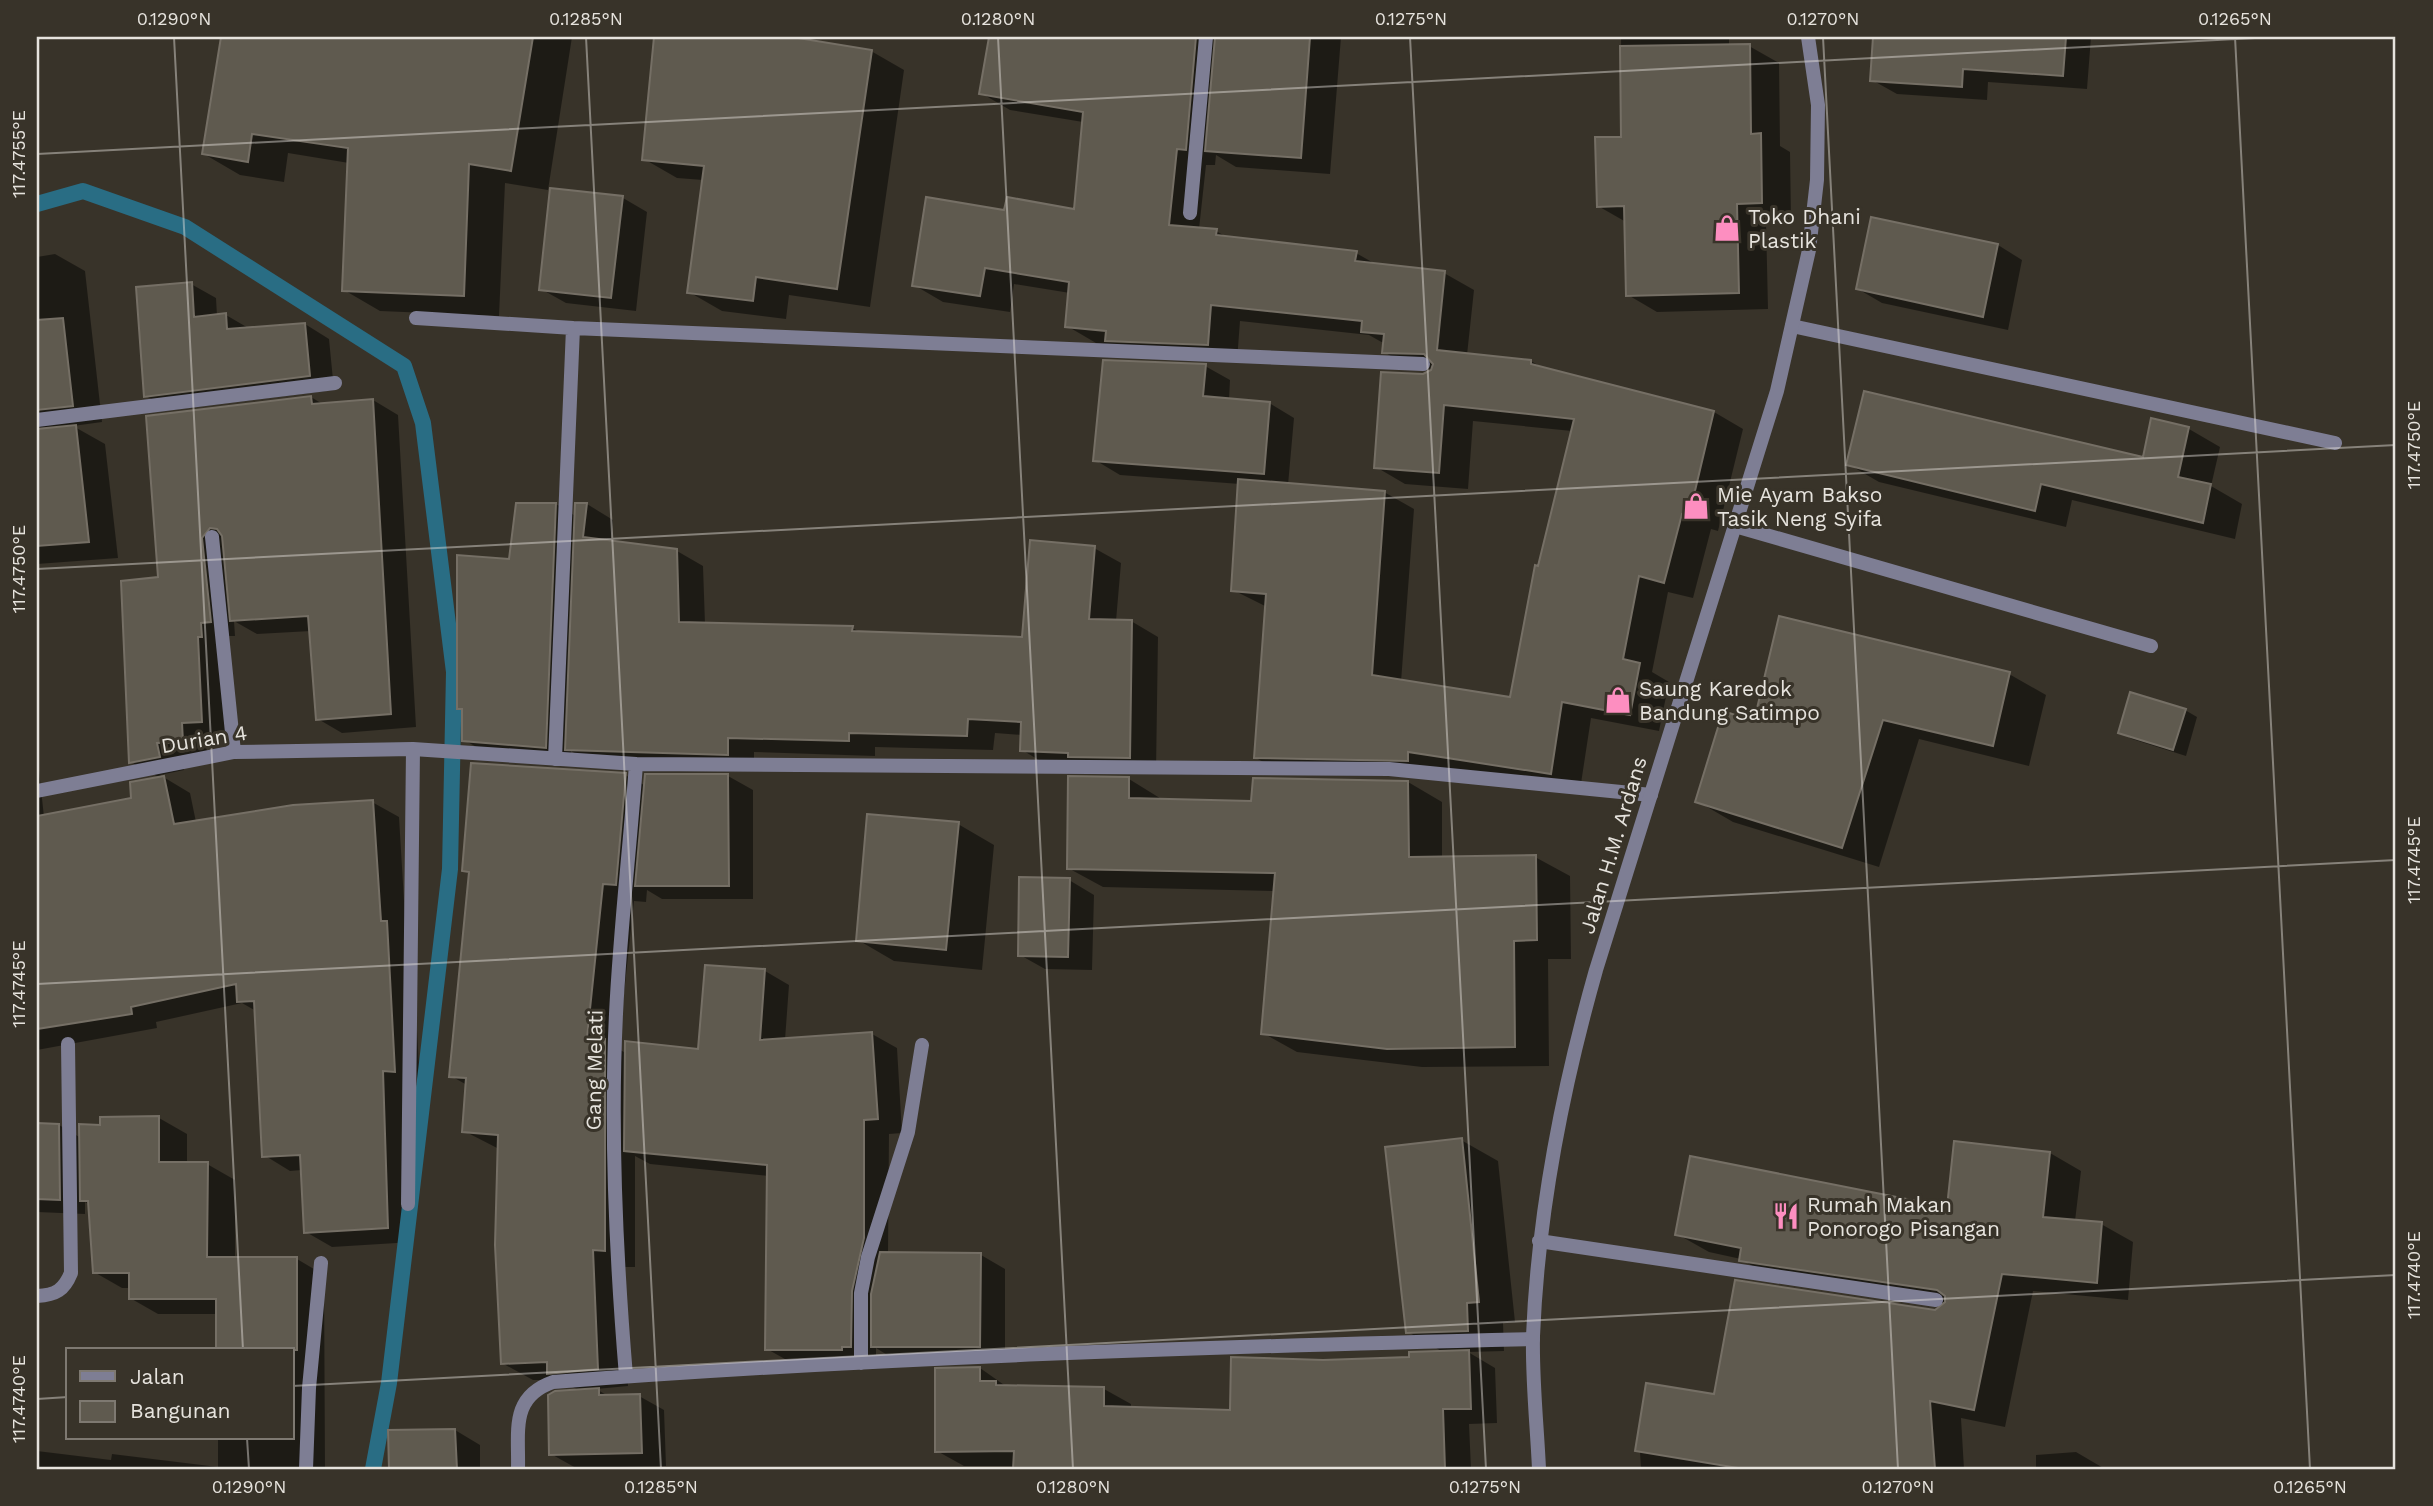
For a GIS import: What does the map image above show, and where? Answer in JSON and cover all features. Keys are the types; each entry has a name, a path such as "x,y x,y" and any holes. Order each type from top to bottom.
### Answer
{"street":[{"path":"1191,213 1206,37"},
{"name":"Jalan H.M. Ardans","path":"1539,1469 1533,1339 1539,1241 1574,1048 1777,391 1809,250 1817,180 1818,106 1808,37"},
{"path":"416,318 573,328 1423,363"},
{"path":"1792,326 2335,443"},
{"path":"555,759 573,328"},
{"path":"37,420 335,383"},
{"path":"1735,526 2151,646"},
{"path":"212,537 234,752"},
{"path":"408,1205 417,749"},
{"name":"Durian 4","path":"37,791 234,752 417,749 636,764 1390,769 1651,795"},
{"name":"Gang Melati","path":"626,1377 618,1280 614,1106 616,1013 636,764"},
{"path":"37,1296 52,1295 65,1287 71,1273 68,1044"},
{"path":"861,1363 861,1293 868,1257 908,1132 922,1045"},
{"path":"1539,1241 1936,1300"},
{"path":"306,1469 309,1388 321,1263"},
{"path":"518,1469 520,1413 526,1398 536,1388 553,1382 861,1363 1223,1347 1533,1339"}],"building":[{"path":"221,37 533,37 511,171 469,164 464,296 342,291 348,148 252,134 248,162 202,154"},
{"path":"654,37 792,37 872,50 837,289 756,277 753,301 687,293 704,166 642,160"},
{"path":"989,37 1196,37 1186,150 1177,149 1169,225 1217,229 1216,235 1357,251 1355,261 1445,271 1437,350 1531,360 1531,364 1714,411 1689,516 1682,514 1664,583 1639,576 1623,659 1640,663 1630,715 1562,702 1551,774 1408,752 1408,761 1254,758 1266,594 1231,591 1238,479 1385,491 1372,675 1510,697 1535,565 1538,566 1574,419 1444,405 1439,473 1374,468 1381,372 1423,374 1431,370 1433,364 1424,354 1382,353 1384,334 1361,332 1362,321 1211,305 1208,345 1105,341 1106,331 1065,327 1069,282 985,268 980,296 912,286 926,197 1004,210 1007,197 1074,209 1083,112 979,94"},
{"path":"1215,37 1310,37 1301,158 1205,151"},
{"path":"1873,37 2066,37 2063,76 1963,69 1962,87 1870,81"},
{"path":"1750,44 1751,134 1761,133 1762,203 1737,204 1739,293 1626,296 1624,206 1597,207 1595,137 1621,137 1620,46"},
{"path":"550,188 623,196 611,298 539,290"},
{"path":"1871,217 1998,244 1983,317 1856,289"},
{"path":"192,282 194,317 226,313 227,329 305,323 310,376 144,397 136,287"},
{"path":"63,318 73,406 37,410 37,320"},
{"path":"1103,360 1206,364 1203,396 1270,402 1264,474 1093,461"},
{"path":"1864,391 2143,457 2151,418 2189,427 2178,477 2211,484 2203,523 2041,484 2035,511 1846,465"},
{"path":"311,396 312,404 373,399 391,714 316,720 308,616 230,621 222,536 217,529 210,528 202,538 211,622 201,623 202,637 198,637 202,722 182,723 183,742 157,743 160,757 129,763 121,581 158,577 146,416"},
{"path":"76,425 89,542 37,546 37,429"},
{"path":"516,503 556,503 546,748 462,741 462,709 457,709 457,555 509,559"},
{"path":"575,503 587,503 583,537 677,549 679,622 853,626 852,631 1022,637 1030,540 1095,546 1089,619 1132,620 1130,758 1068,757 1068,753 1020,751 1021,722 968,719 967,736 849,733 849,741 728,738 728,755 565,750"},
{"path":"1779,616 2010,672 1993,746 1883,720 1842,848 1695,802 1723,711 1754,721"},
{"path":"2130,692 2186,709 2173,750 2118,733"},
{"path":"471,763 626,773 616,885 603,884 587,1038 605,1039 605,1251 593,1250 598,1369 547,1374 547,1362 501,1364 495,1245 498,1135 462,1132 466,1078 449,1077 469,872 462,871"},
{"path":"645,774 728,774 729,886 635,886"},
{"path":"164,776 174,824 293,805 373,800 381,921 387,921 395,1072 383,1071 388,1228 304,1233 300,1155 262,1157 254,1001 237,1002 236,984 131,1007 132,1014 37,1029 37,816 131,798 130,782"},
{"path":"1068,776 1129,777 1129,798 1251,801 1253,778 1408,781 1409,857 1536,855 1537,940 1514,941 1515,1047 1387,1049 1261,1034 1275,873 1067,869"},
{"path":"867,814 959,822 946,950 856,941"},
{"path":"1019,877 1070,878 1068,957 1018,956"},
{"path":"705,965 765,969 760,1040 872,1032 878,1119 864,1120 864,1238 852,1291 851,1347 842,1347 842,1350 765,1350 767,1165 624,1151 625,1041 698,1049"},
{"path":"159,1116 159,1162 208,1162 207,1257 297,1257 297,1350 216,1348 216,1299 129,1299 129,1273 93,1273 88,1201 80,1201 79,1124 100,1125 100,1117"},
{"path":"37,1123 59,1124 60,1200 37,1199"},
{"path":"1462,1138 1479,1302 1467,1303 1468,1331 1406,1333 1385,1147"},
{"path":"1954,1141 2050,1152 2043,1217 2102,1222 2097,1283 2002,1274 1974,1410 1930,1401 1935,1469 1744,1469 1635,1451 1646,1383 1714,1394 1735,1280 1935,1310 1945,1302 1945,1296 1937,1290 1739,1261 1741,1248 1675,1235 1690,1156 1947,1207"},
{"path":"880,1252 981,1253 980,1347 871,1347 871,1294"},
{"path":"1469,1350 1471,1409 1443,1409 1445,1469 1013,1469 1014,1451 935,1452 935,1368 980,1367 980,1381 996,1381 996,1385 1104,1387 1104,1406 1230,1410 1231,1357 1323,1360 1409,1357 1409,1352"},
{"path":"599,1388 599,1395 640,1394 642,1453 549,1455 548,1395 555,1391"},
{"path":"455,1429 457,1469 389,1469 388,1430"}],"waterway":[{"path":"37,204 83,191 185,227 404,366 423,423 454,672 450,869 389,1383 373,1469"}],"place":[{"name":"Toko Dhani Plastik","path":"1727,228"},
{"name":"Mie Ayam Bakso Tasik Neng Syifa","path":"1696,506"},
{"name":"Saung Karedok Bandung Satimpo","path":"1618,700"},
{"name":"Rumah Makan Ponorogo Pisangan","path":"1786,1216"}]}
